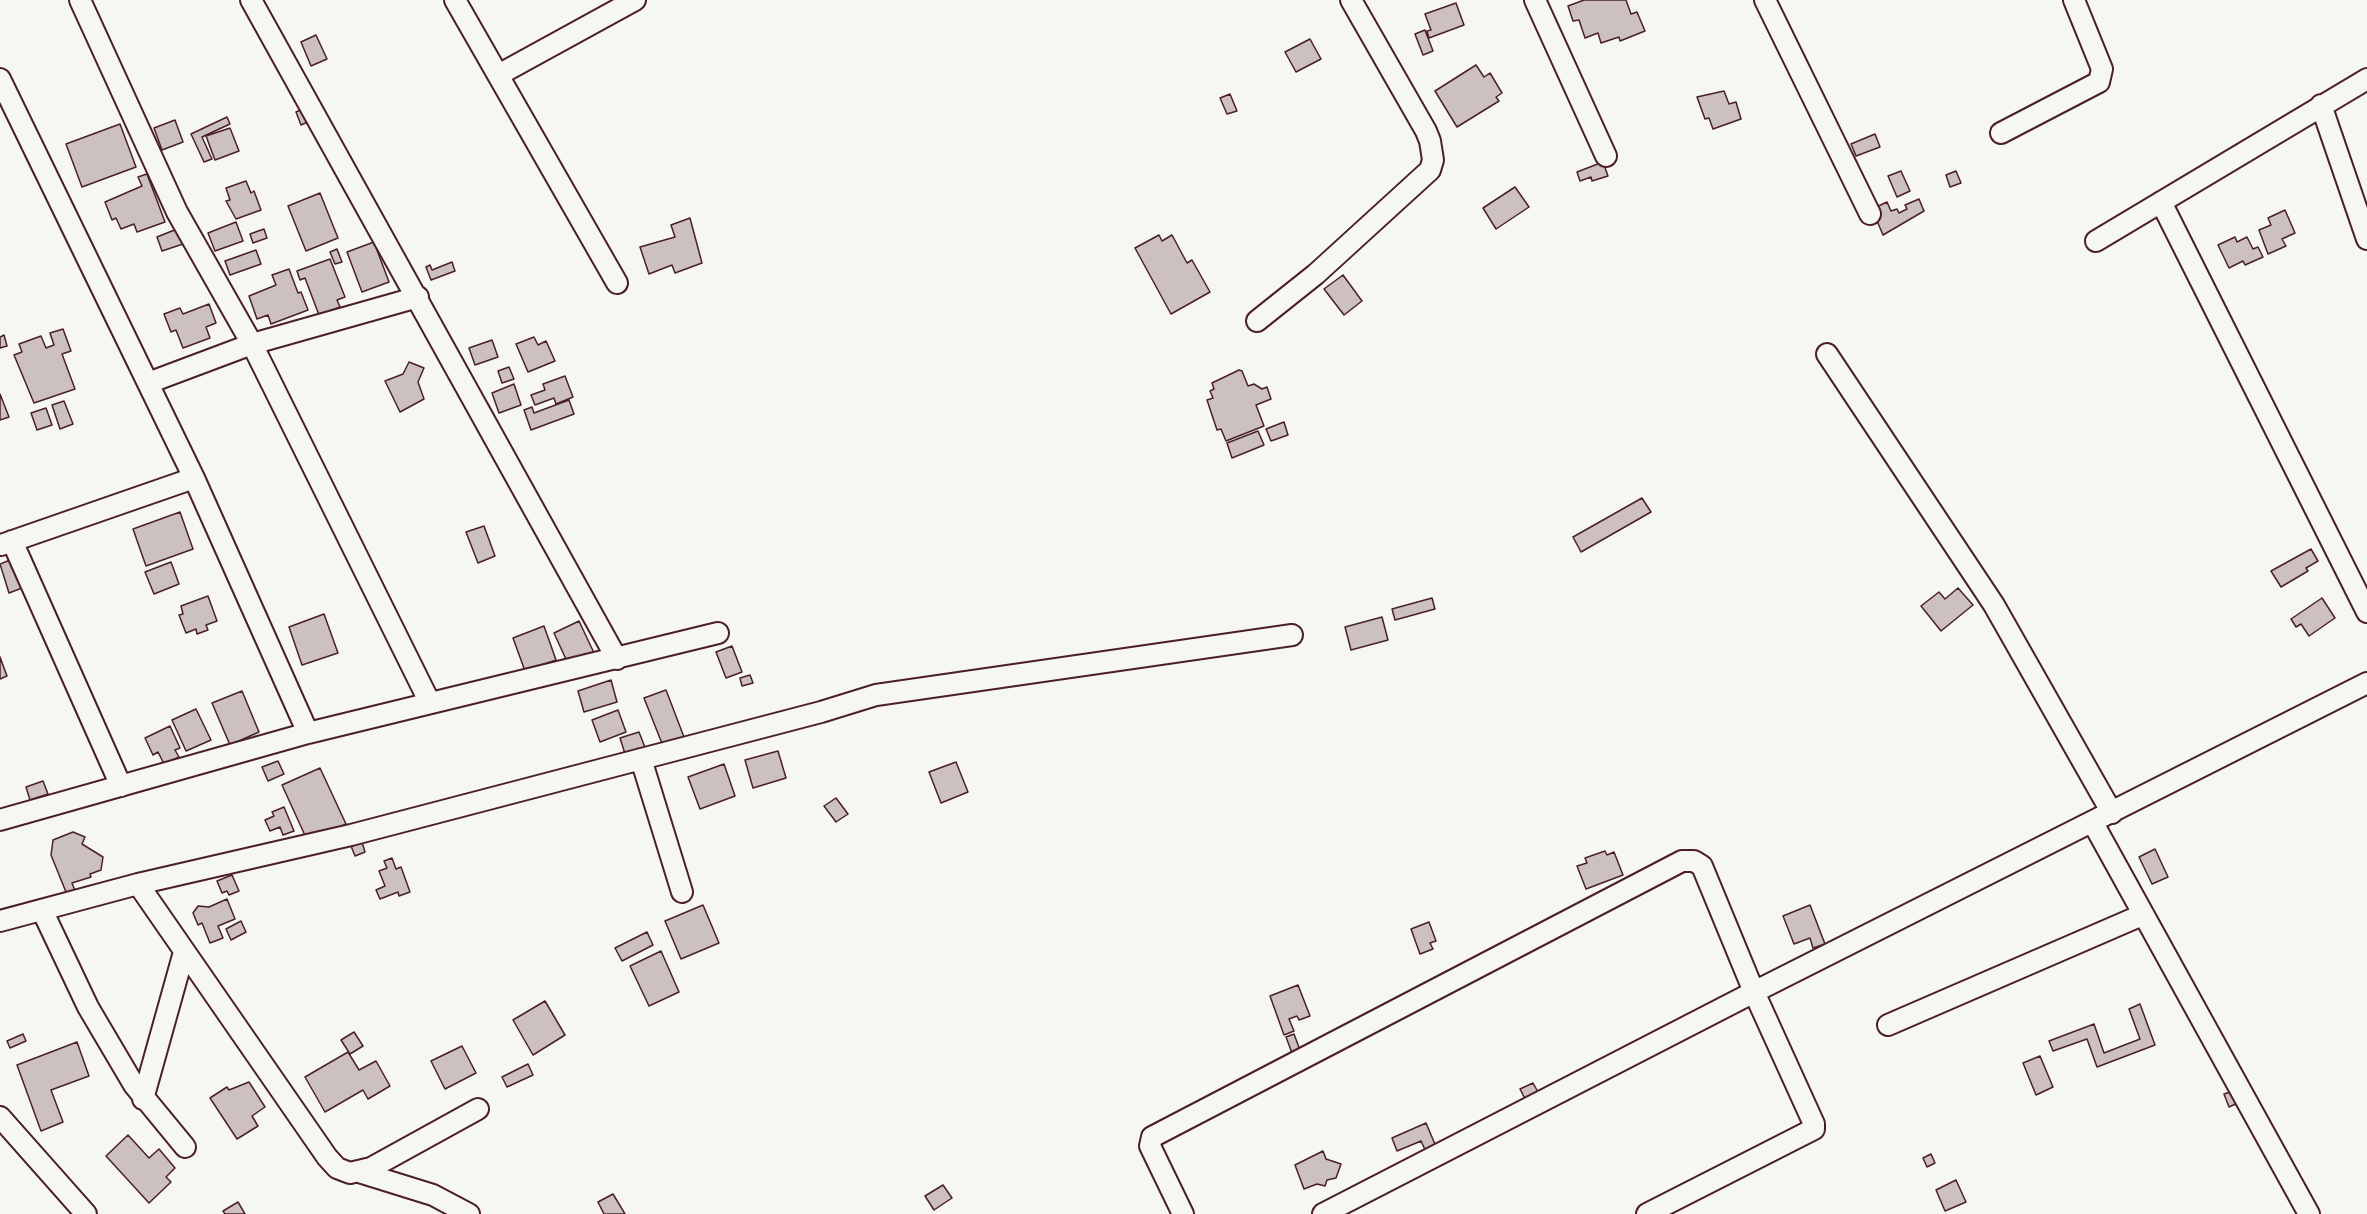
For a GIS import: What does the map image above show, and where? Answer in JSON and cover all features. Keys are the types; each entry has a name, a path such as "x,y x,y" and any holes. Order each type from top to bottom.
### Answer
{"street":[{"path":"80,0 177,212 252,344 430,703"},
{"path":"251,0 617,659"},
{"path":"455,0 500,74 617,283"},
{"path":"500,74 635,0"},
{"path":"1257,321 1316,274 1430,170 1433,160 1431,141 1426,131 1351,0"},
{"path":"1535,0 1606,156"},
{"path":"1765,0 1870,214"},
{"path":"2001,133 2098,82 2102,69 2074,0"},
{"path":"0,79 194,478 308,733"},
{"path":"2096,241 2367,79"},
{"path":"2321,105 2367,239"},
{"path":"2161,202 2367,612"},
{"path":"148,383 252,344 418,297"},
{"path":"1827,354 1989,597 2112,813"},
{"path":"122,786 6,543 194,478"},
{"path":"0,820 308,733 718,633"},
{"path":"0,921 138,884 351,835 876,695 1292,635"},
{"path":"1323,1214 1754,992 2367,683"},
{"path":"641,759 682,892"},
{"path":"2093,823 2309,1214"},
{"path":"1183,1214 1150,1146 1152,1137 1682,861 1694,861 1702,867 1754,992 1814,1124 1813,1131 1647,1214"},
{"path":"138,884 184,952 224,1005 327,1157 344,1171 359,1172 433,1195 469,1214"},
{"path":"42,910 88,1007 143,1099 185,1147"},
{"path":"1888,1025 2142,915"},
{"path":"143,1099 184,952"},
{"path":"359,1172 397,1155 478,1109"},
{"path":"0,1117 86,1214"}],"building":[{"path":"1584,0 1626,0 1631,14 1637,12 1645,31 1620,41 1619,37 1601,43 1598,33 1585,38 1579,20 1573,21 1568,6"},
{"path":"1456,3 1464,25 1429,38 1427,31 1431,30 1425,14"},
{"path":"1425,30 1433,51 1423,55 1415,34"},
{"path":"316,35 327,59 311,66 301,42"},
{"path":"1310,39 1321,59 1296,72 1285,52"},
{"path":"1476,65 1484,77 1490,73 1502,93 1496,97 1499,101 1457,127 1435,91"},
{"path":"1724,91 1729,104 1736,102 1741,119 1713,129 1709,118 1705,119 1697,97"},
{"path":"1230,94 1237,111 1227,114 1220,98"},
{"path":"305,108 310,121 301,125 296,112"},
{"path":"227,117 230,124 202,137 212,159 204,162 191,134"},
{"path":"175,120 183,142 162,150 154,128"},
{"path":"120,124 136,167 82,187 66,144"},
{"path":"230,128 239,151 215,160 206,136"},
{"path":"1875,134 1880,147 1856,156 1851,144"},
{"path":"1603,162 1608,176 1592,181 1591,177 1580,181 1577,172"},
{"path":"1901,171 1910,191 1897,197 1888,176"},
{"path":"1956,171 1961,183 1950,187 1946,175"},
{"path":"147,174 165,222 137,232 134,224 121,229 116,218 112,220 105,202 142,186 138,177"},
{"path":"246,181 251,193 254,191 261,210 236,219 226,201 230,200 226,188"},
{"path":"1515,187 1529,207 1496,229 1483,208"},
{"path":"320,193 338,238 306,251 288,206"},
{"path":"1919,199 1924,211 1883,235 1872,209 1887,202 1891,211 1897,209 1899,213 1907,209 1905,205"},
{"path":"2285,210 2295,233 2282,239 2286,246 2268,254 2259,230 2271,225 2268,218"},
{"path":"690,218 702,263 675,273 672,265 649,274 640,247 675,237 671,225"},
{"path":"236,222 243,241 215,251 208,233"},
{"path":"177,229 183,244 162,251 157,237"},
{"path":"264,229 267,238 253,243 250,234"},
{"path":"1159,235 1162,241 1172,235 1187,263 1192,260 1210,292 1171,314 1135,248"},
{"path":"2235,237 2237,242 2247,237 2253,249 2258,247 2263,257 2245,265 2243,261 2229,268 2218,245"},
{"path":"374,242 389,282 362,292 347,252"},
{"path":"337,249 342,262 335,264 330,252"},
{"path":"256,250 261,264 230,275 225,261"},
{"path":"330,259 345,297 337,300 340,307 319,315 305,278 300,280 297,271"},
{"path":"452,262 455,271 431,280 426,267 430,265 432,270"},
{"path":"289,269 298,293 301,292 308,310 271,324 268,315 257,319 249,296 276,285 272,275"},
{"path":"1343,275 1362,301 1344,315 1324,289"},
{"path":"209,304 216,323 206,327 210,338 183,348 176,330 171,332 164,314 180,308 183,314"},
{"path":"63,329 71,351 62,354 75,389 34,403 14,355 22,352 19,344 41,336 46,348 54,345 50,333"},
{"path":"4,335 7,346 0,348 0,337"},
{"path":"534,337 538,345 546,341 555,361 528,372 516,344"},
{"path":"492,340 498,357 475,365 469,348"},
{"path":"409,362 424,368 418,382 424,399 400,412 385,381 403,374"},
{"path":"509,367 514,379 502,383 498,371"},
{"path":"1239,370 1242,371 1248,386 1254,384 1262,389 1267,387 1271,399 1256,405 1264,426 1226,441 1221,429 1217,430 1207,400 1213,398 1210,391 1214,389 1212,383"},
{"path":"565,376 573,397 556,404 554,398 535,405 531,395 545,390 543,384"},
{"path":"514,384 521,405 499,413 492,393"},
{"path":"0,394 9,417 0,420"},
{"path":"569,400 574,414 531,430 524,410 532,407 534,413"},
{"path":"64,401 73,424 60,429 52,405"},
{"path":"46,408 52,425 37,430 31,413"},
{"path":"1284,422 1288,435 1271,441 1266,429"},
{"path":"1258,431 1264,445 1232,458 1227,443"},
{"path":"1642,498 1651,512 1581,552 1573,537"},
{"path":"180,512 193,549 146,566 133,529"},
{"path":"484,526 495,556 478,563 466,532"},
{"path":"2311,549 2318,561 2306,568 2308,571 2281,587 2271,571"},
{"path":"10,560 22,588 9,593 0,564"},
{"path":"171,562 179,584 154,594 145,572"},
{"path":"1958,588 1973,605 1941,631 1921,606 1939,592 1945,599"},
{"path":"208,596 217,621 206,625 208,630 197,634 196,629 186,633 179,615 183,614 181,606"},
{"path":"1432,598 1435,609 1395,620 1392,609"},
{"path":"2322,598 2335,618 2309,636 2301,624 2296,627 2291,619"},
{"path":"324,614 338,653 302,665 289,627"},
{"path":"1382,617 1388,640 1351,650 1345,627"},
{"path":"579,621 595,655 569,666 554,633"},
{"path":"544,626 556,660 525,671 513,638"},
{"path":"732,646 742,672 726,678 716,652"},
{"path":"0,657 7,676 0,679"},
{"path":"750,675 753,683 742,686 740,678"},
{"path":"611,680 617,702 584,712 578,691"},
{"path":"666,690 684,737 663,746 644,698"},
{"path":"242,691 259,732 230,745 212,703"},
{"path":"196,709 211,740 186,751 172,720"},
{"path":"618,710 626,732 600,742 592,720"},
{"path":"170,726 180,748 175,750 179,757 164,764 158,752 153,755 145,738"},
{"path":"639,732 646,750 626,757 620,738"},
{"path":"778,751 786,778 753,788 745,760"},
{"path":"278,761 284,774 268,781 262,767"},
{"path":"956,762 968,792 941,803 929,772"},
{"path":"724,764 735,796 700,809 688,777"},
{"path":"320,768 346,824 308,842 282,785"},
{"path":"43,781 48,794 30,800 26,787"},
{"path":"836,798 848,814 836,822 824,806"},
{"path":"284,807 294,831 283,835 280,827 270,831 265,820 274,816 272,812"},
{"path":"73,832 85,837 82,844 103,857 101,870 90,874 91,877 72,883 76,893 68,897 51,855 53,840"},
{"path":"362,842 365,852 355,856 351,846"},
{"path":"2155,849 2168,877 2152,884 2139,857"},
{"path":"1605,851 1607,855 1614,852 1623,875 1586,889 1577,866 1587,863 1585,858"},
{"path":"392,858 396,869 401,867 410,892 399,896 398,892 380,899 376,890 385,886 379,871 387,868 384,861"},
{"path":"232,875 239,891 229,895 227,891 222,893 217,881"},
{"path":"227,899 235,919 218,926 223,938 210,943 202,923 198,925 193,913 198,906 209,907"},
{"path":"703,905 719,943 681,959 665,921"},
{"path":"1810,905 1825,944 1813,948 1810,938 1794,944 1783,916"},
{"path":"241,921 246,932 231,940 226,929"},
{"path":"1429,922 1436,941 1430,943 1433,949 1420,954 1411,929"},
{"path":"647,932 653,945 622,961 615,948"},
{"path":"661,951 679,992 649,1006 630,966"},
{"path":"1298,985 1310,1016 1299,1020 1297,1016 1289,1019 1294,1031 1284,1035 1270,996"},
{"path":"545,1001 565,1035 533,1055 513,1020"},
{"path":"2140,1004 2155,1045 2097,1067 2087,1039 2053,1051 2049,1041 2094,1024 2104,1053 2140,1039 2129,1009"},
{"path":"354,1032 363,1046 350,1054 341,1040"},
{"path":"23,1034 26,1041 10,1048 7,1041"},
{"path":"1294,1034 1300,1050 1292,1053 1286,1037"},
{"path":"77,1042 89,1076 51,1090 63,1122 41,1131 17,1065"},
{"path":"462,1046 476,1073 445,1089 431,1061"},
{"path":"348,1052 359,1070 376,1061 390,1086 368,1099 363,1090 325,1112 305,1077"},
{"path":"2040,1056 2053,1087 2036,1095 2023,1063"},
{"path":"528,1064 533,1075 507,1087 502,1077"},
{"path":"249,1082 265,1107 252,1116 258,1126 237,1139 210,1098 227,1087 229,1090"},
{"path":"1533,1083 1538,1092 1525,1099 1520,1089"},
{"path":"2233,1091 2238,1103 2229,1107 2224,1094"},
{"path":"1426,1123 1437,1149 1427,1154 1421,1141 1397,1151 1392,1138"},
{"path":"128,1135 149,1158 159,1149 175,1168 166,1177 171,1182 149,1203 106,1156"},
{"path":"1323,1151 1326,1159 1341,1164 1336,1178 1327,1180 1325,1186 1317,1184 1304,1189 1295,1165"},
{"path":"1931,1154 1935,1163 1927,1167 1923,1158"},
{"path":"1956,1180 1966,1202 1945,1211 1936,1190"},
{"path":"943,1185 952,1198 934,1210 925,1196"},
{"path":"613,1194 625,1214 604,1214 598,1202"},
{"path":"238,1202 245,1214 225,1214 223,1211"}]}
